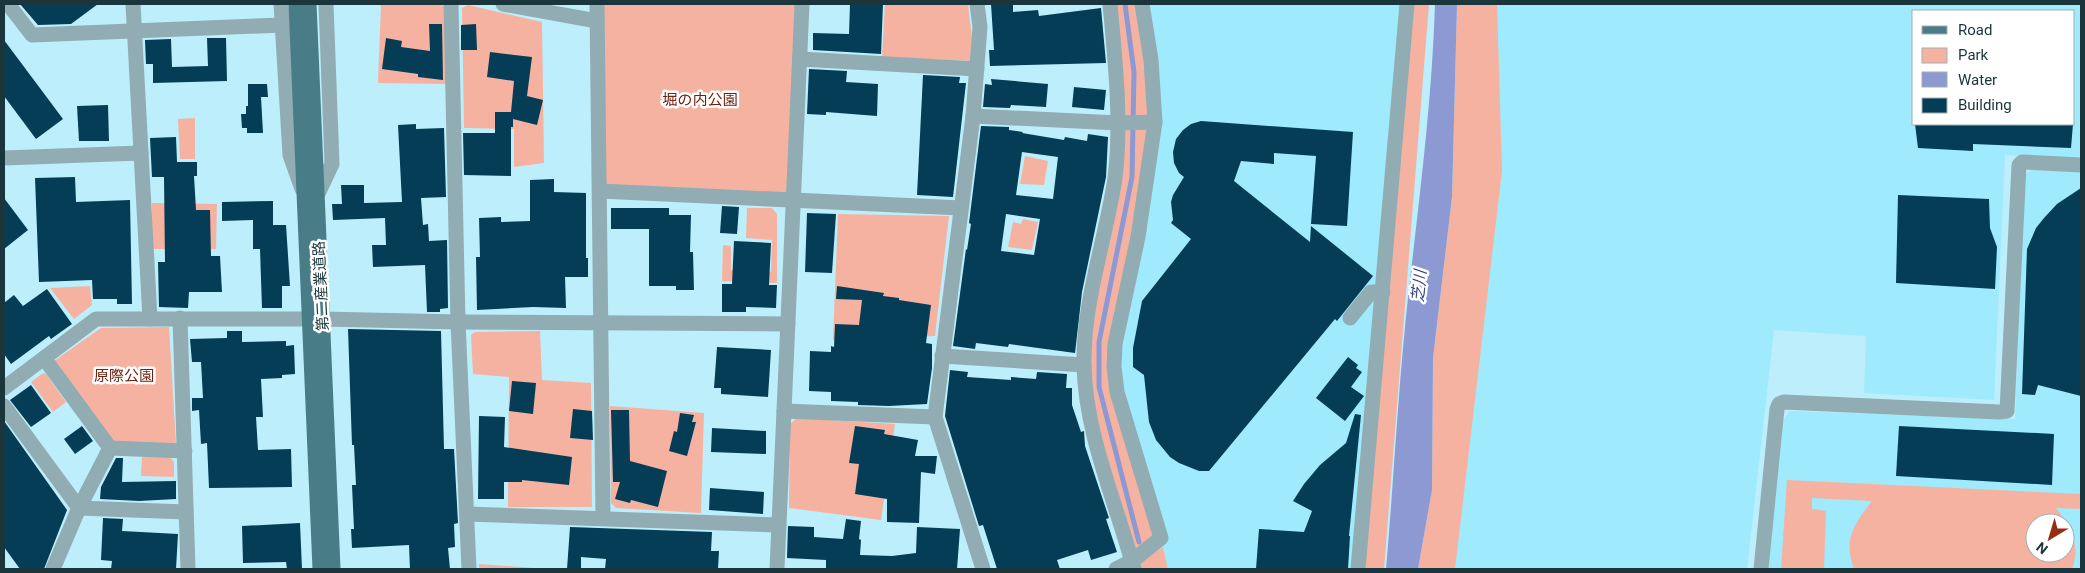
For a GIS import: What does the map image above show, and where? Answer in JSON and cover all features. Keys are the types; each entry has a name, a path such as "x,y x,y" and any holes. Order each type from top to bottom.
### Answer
{"main road":[{"name":"第二産業道路","path":"296,4 333,569"},
{"name":"第二産業道路","path":"309,4 310,196"},
{"name":"第二産業道路","path":"316,319 320,569"}],"street":[{"path":"8,4 32,35 282,25"},
{"path":"134,4 150,319"},
{"path":"281,4 290,155 310,196 332,164 326,4"},
{"path":"450,4 458,322 469,569"},
{"path":"503,4 596,21"},
{"path":"597,4 603,518"},
{"path":"777,569 802,4"},
{"path":"978,4 980,27 973,116 935,417 983,569"},
{"path":"1110,4 1123,123 1115,177 1088,316 1084,365 1089,414 1133,565"},
{"path":"1116,569 1133,565 1161,538 1117,392 1114,367 1115,344 1138,237 1155,122 1151,60 1142,4"},
{"path":"1358,569 1407,4"},
{"path":"800,59 977,69"},
{"path":"973,116 1123,123 1155,122"},
{"path":"4,158 141,153"},
{"path":"1761,569 1779,404 1784,402 1857,404 1999,412 2008,410 2019,165 2022,162 2081,165"},
{"path":"600,191 961,208"},
{"path":"1350,318 1371,292 1383,292"},
{"path":"4,388 96,319 180,318 788,324"},
{"path":"180,318 188,569"},
{"path":"942,356 1084,365"},
{"path":"44,358 110,448"},
{"path":"4,406 78,508"},
{"path":"784,411 935,417"},
{"path":"110,448 185,451"},
{"path":"53,569 78,508 110,448"},
{"path":"78,508 186,512"},
{"path":"467,514 779,525"}],"shaded area":[{"path":"1143,4 1401,4 1353,569 1168,569 1161,538 1117,392"},
{"path":"1479,4 2081,4 2081,158 2005,155 1994,400 1864,393 1866,336 1774,330 1747,569 1455,569"},
{"path":"2031,170 2081,172 2081,569 1768,569 1784,419 1790,411 2015,419 2024,176"}],"green space":[{"path":"441,4 445,8 446,84 378,83 381,5"},
{"name":"堀の内公園","path":"597,4 802,4 794,201 600,191"},
{"path":"885,4 968,4 972,38 970,61 882,57"},
{"path":"1110,4 1142,4 1155,122 1114,367 1161,538 1132,561 1084,365 1115,177"},
{"path":"1412,4 1429,4 1384,569 1364,569"},
{"path":"1457,4 1497,4 1502,171 1455,569 1418,569 1432,490 1433,358 1452,197"},
{"path":"468,5 542,22 544,163 514,167 514,129 464,128 462,8"},
{"path":"195,118 195,159 180,159 178,119"},
{"path":"1025,156 1048,161 1044,185 1020,184"},
{"path":"152,203 217,204 216,249 152,249"},
{"path":"747,208 772,208 777,214 777,283 722,281 723,245 731,246 731,270 771,272 772,240 746,238"},
{"path":"838,214 949,216 935,336 833,340"},
{"path":"1023,219 1038,222 1032,250 1008,247 1013,222 1021,224"},
{"path":"90,286 92,305 74,319 50,288"},
{"name":"原際公園","path":"169,327 176,444 115,445 54,361 101,328"},
{"path":"540,331 542,380 591,383 592,507 508,507 509,377 473,374 471,335 475,332"},
{"path":"43,373 46,374 66,402 53,412 31,382"},
{"path":"610,406 704,413 701,513 616,508 611,503"},
{"path":"797,418 895,424 881,520 789,508 790,424"},
{"path":"169,456 174,462 174,477 141,476 142,457"},
{"path":"1787,480 2081,494 2081,509 2056,508 2060,513 2025,513 2025,563 2074,563 2072,569 1854,569 1850,549 1852,532 1872,501 1812,498 1812,509 1826,511 1824,569 1781,569"},
{"path":"1163,547 1168,569 1139,569 1142,560"},
{"path":"479,564 535,568 535,569 479,569"}],"water":[{"name":"芝川","path":"1435,4 1457,4 1452,197 1433,358 1432,490 1418,569 1386,569 1405,332 1428,114"}],"building":[{"path":"20,4 98,4 71,24 38,25"},
{"path":"850,4 883,4 881,54 813,50 813,33 849,34"},
{"path":"991,4 1013,4 1013,12 1038,10 1039,16 1101,8 1106,63 990,66 989,50 994,50"},
{"path":"429,24 442,24 443,80 382,69 386,38 402,41 401,47 430,51"},
{"path":"476,24 477,50 461,50 461,25"},
{"path":"207,38 226,38 227,81 153,83 153,64 146,64 145,40 171,39 172,67 208,66"},
{"path":"4,40 63,119 36,139 4,96"},
{"path":"490,52 532,57 527,96 543,100 537,125 513,119 513,127 511,127 511,176 464,175 463,133 495,133 495,112 511,112 514,81 487,77"},
{"path":"809,69 847,71 846,82 878,84 877,116 826,112 826,115 807,114"},
{"path":"923,75 960,77 959,83 966,83 953,197 917,195"},
{"path":"991,79 1048,84 1046,107 1011,105 1010,108 983,107 985,84 992,85"},
{"path":"248,84 267,84 268,97 261,97 263,133 247,133 247,128 242,128 241,114 246,114 246,106 248,106"},
{"path":"1074,87 1106,90 1104,110 1072,107"},
{"path":"108,105 109,141 79,141 77,106"},
{"path":"1201,121 1353,132 1347,226 1311,224 1316,156 1274,153 1274,164 1241,161 1234,181 1310,242 1311,226 1373,276 1209,471 1199,471 1179,463 1170,457 1156,440 1149,422 1144,375 1133,367 1133,348 1142,301 1191,239 1171,223 1173,220 1171,202 1184,177 1179,173 1174,163 1173,152 1176,139 1183,130 1191,124"},
{"path":"416,124 416,129 444,128 446,197 421,198 423,225 428,224 429,241 447,240 448,308 440,309 440,312 427,312 425,265 373,267 372,245 386,245 385,218 333,220 332,204 342,204 341,185 364,185 364,203 402,202 398,125"},
{"path":"1915,125 2073,125 2071,148 1973,144 1973,151 1918,148"},
{"path":"981,126 1009,127 1009,130 1064,140 1065,137 1087,141 1088,134 1108,137 1106,177 1082,292 1075,353 1009,344 1008,347 976,343 975,349 953,346 971,224 969,223","holes":["1022,152 1058,157 1053,199 1016,195","1006,214 1040,219 1034,255 1001,251"]},
{"path":"176,137 177,162 197,162 197,176 194,176 196,210 210,210 211,256 220,256 222,292 189,292 188,308 159,307 158,262 165,262 164,177 152,177 150,138"},
{"path":"75,177 76,202 130,200 132,304 117,304 117,299 93,299 92,280 39,282 35,178"},
{"path":"554,179 554,192 586,193 586,258 588,258 588,277 565,277 566,308 533,307 477,310 476,257 480,257 479,218 501,217 501,222 530,221 530,180"},
{"path":"2081,188 2081,396 2038,385 2035,395 2022,394 2027,249 2036,228 2044,218 2057,204"},
{"path":"1898,195 1989,199 1990,228 1997,247 1995,289 1896,283"},
{"path":"4,198 28,230 4,249"},
{"path":"273,201 273,225 286,225 290,286 282,286 282,308 262,308 260,249 253,249 253,220 222,221 222,202"},
{"path":"722,206 739,207 737,234 720,233"},
{"path":"611,208 669,208 669,215 691,215 690,252 693,252 694,290 676,290 676,286 649,286 649,229 611,229"},
{"path":"807,213 836,214 832,273 805,272"},
{"path":"734,241 771,243 769,285 777,285 776,308 746,307 746,312 722,312 722,284 732,284"},
{"path":"837,286 884,293 883,296 931,305 926,343 932,344 932,368 927,404 858,405 858,402 831,401 831,392 809,391 810,351 831,352 831,346 834,347 835,324 859,325 862,300 836,299"},
{"path":"47,289 72,324 51,339 49,336 11,364 4,354 4,303 14,295 23,306"},
{"path":"348,329 441,331 444,449 454,449 458,523 454,524 455,547 448,548 450,569 410,569 409,545 352,548 351,529 354,529 352,485 356,485 354,445 352,445"},
{"path":"227,331 242,331 242,342 286,341 286,346 294,345 295,374 282,375 282,378 261,379 263,417 256,417 258,450 291,449 292,487 209,488 207,443 201,444 199,410 192,411 192,398 203,398 201,362 192,362 190,339 227,338"},
{"path":"717,347 771,350 768,397 721,394 721,388 714,388"},
{"path":"1348,357 1358,365 1356,368 1362,372 1351,387 1364,396 1345,421 1316,398"},
{"path":"950,370 968,372 967,377 1011,380 1011,377 1036,379 1037,372 1067,374 1066,388 1072,388 1072,405 1081,432 1084,431 1085,446 1109,518 1106,519 1117,552 1091,560 1088,550 1057,560 1060,569 997,569 983,525 979,526 945,416"},
{"path":"512,381 536,383 533,414 509,411"},
{"path":"31,385 51,413 31,427 10,400"},
{"path":"573,409 592,411 593,440 570,438"},
{"path":"611,410 629,410 630,461 667,471 658,507 631,500 630,503 615,499 620,482 613,482"},
{"path":"680,413 694,415 692,422 696,422 687,456 669,451 674,431 677,432"},
{"path":"1355,414 1361,415 1349,536 1348,569 1256,569 1259,529 1304,532 1312,511 1293,501 1320,465 1346,443"},
{"path":"479,416 505,417 504,447 572,457 569,485 522,480 522,482 504,482 504,499 478,499"},
{"path":"4,421 67,510 44,569 20,569 4,547"},
{"path":"82,426 93,441 75,454 64,439"},
{"path":"855,426 885,430 884,434 918,440 915,456 937,456 935,474 921,472 919,523 887,522 887,499 855,494 859,464 849,463"},
{"path":"1899,426 2054,434 2052,485 1896,476"},
{"path":"712,428 766,431 766,454 711,452"},
{"path":"116,458 123,458 122,482 176,481 176,499 139,501 100,499 101,487"},
{"path":"710,488 764,492 763,514 709,510"},
{"path":"103,518 123,519 122,531 178,534 176,569 111,569 112,561 101,560"},
{"path":"846,519 861,521 860,555 892,556 916,553 917,527 960,529 957,569 826,569 826,560 787,558 788,526 814,527 814,537 843,539"},
{"path":"300,523 302,569 287,569 286,562 243,563 242,526"},
{"path":"570,527 712,532 711,551 719,551 718,569 605,569 606,559 581,557 581,569 567,569"}],"waterway":[{"path":"1125,4 1134,72 1132,177 1099,342 1099,387 1139,542"}]}
